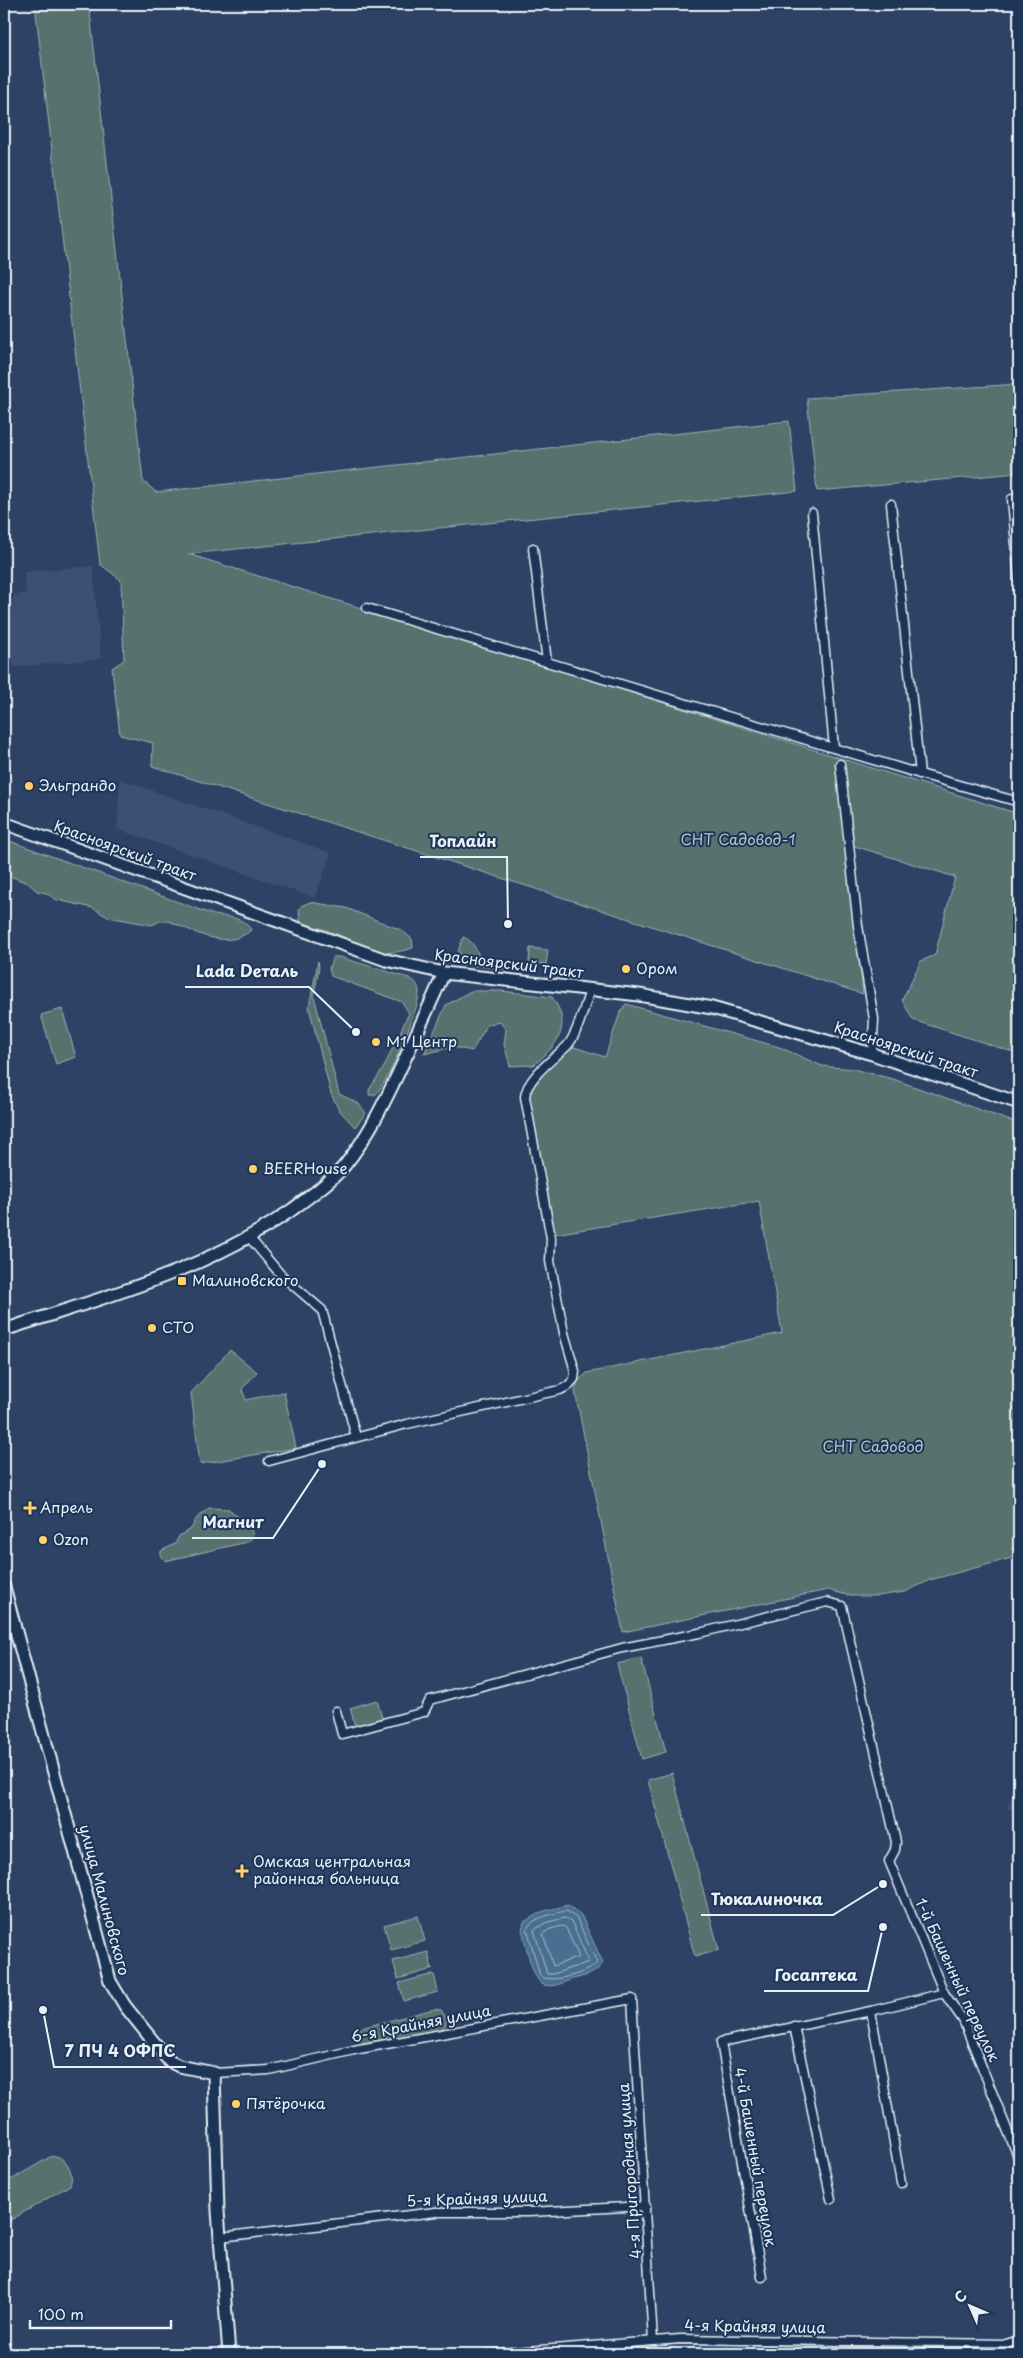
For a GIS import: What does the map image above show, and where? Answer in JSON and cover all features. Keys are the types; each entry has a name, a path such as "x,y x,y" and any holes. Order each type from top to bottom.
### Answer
{"main road":[{"name":"Красноярский тракт","path":"4,823 386,960 444,973 638,995 712,1008 872,1054 1019,1103"},
{"path":"4,1330 153,1282 215,1256 249,1237 318,1190 344,1166 365,1137 382,1108 444,973"},
{"name":"улица Малиновского","path":"4,1587 110,1981 116,1995 169,2061 179,2066 214,2073"},
{"path":"214,2073 220,2237 229,2354"}],"street":[{"path":"1012,500 1019,579"},
{"path":"891,504 920,774"},
{"path":"812,513 834,748"},
{"path":"532,548 547,662"},
{"path":"367,608 1019,802"},
{"path":"840,764 858,926 874,1019 872,1054"},
{"path":"269,1461 407,1424 560,1390 574,1380 575,1371 564,1333 550,1261 551,1238 525,1096 526,1090 547,1064 570,1043 590,990"},
{"path":"249,1237 281,1275 322,1310 356,1437"},
{"name":"1-й Башенный переулок","path":"336,1711 342,1734 424,1712 430,1700 622,1648 699,1633 828,1602 842,1606 896,1842 895,1850 888,1861 944,1993 963,2020 1019,2159"},
{"path":"831,2199 794,2026 871,2011 944,1993"},
{"name":"6-я Крайняя улица","path":"214,2073 269,2070 354,2050 632,1999"},
{"name":"4-я Пригородная улица","path":"632,1999 653,2341"},
{"path":"871,2011 901,2183"},
{"name":"4-й Башенный переулок","path":"762,2277 721,2042 794,2026"},
{"name":"5-я Крайняя улица","path":"220,2237 436,2212 529,2212 646,2206"},
{"name":"4-я Крайняя улица","path":"489,2354 680,2339 1006,2344 1019,2340"}],"shaded area":[{"path":"93,566 101,659 15,667 9,658 7,626 14,595 26,593 24,572"},
{"path":"120,779 331,853 315,898 117,829"},
{"path":"1019,1776 1019,1813 1007,1808"}],"green space":[{"name":"СНТ Садовод-1","path":"35,4 89,4 143,481 156,492 789,421 797,491 188,554 1019,814 1019,1054 913,1020 902,1000 921,961 935,955 955,877 848,844 863,994 152,766 153,743 120,735 112,668 124,660 121,580 100,564"},
{"path":"1019,384 1019,473 817,491 807,398"},
{"path":"4,839 214,915 240,920 251,930 242,936 232,939 211,938 169,921 160,921 152,925 108,917 93,908 57,900 46,893 37,891 28,883 4,874"},
{"path":"310,902 346,908 401,930 412,939 413,948 390,953 380,952 363,947 330,931 300,922 299,910 301,906"},
{"path":"463,937 471,942 486,964 513,970 461,964 458,959 460,953 458,952"},
{"path":"530,948 548,950 546,964 529,962"},
{"path":"333,957 339,957 409,978 415,982 418,988 418,1002 408,1030 387,1077 375,1095 369,1095 369,1090 384,1067 409,1013 402,1002 331,976 329,968"},
{"path":"318,961 319,967 314,996 339,1094 358,1103 366,1113 355,1127 339,1110 331,1094 309,1007"},
{"path":"471,991 501,991 552,997 558,1008 562,1026 556,1042 534,1065 510,1066 504,1044 506,1030 500,1022 488,1024 472,1051 453,1047 424,1054 446,1005"},
{"name":"СНТ Садовод","path":"626,1004 779,1047 822,1066 853,1069 893,1079 1019,1124 1019,1556 930,1580 905,1592 877,1596 851,1596 828,1590 623,1632 575,1391 578,1381 587,1373 782,1333 759,1201 554,1234 528,1094 554,1061 574,1047 605,1057 620,1013"},
{"path":"62,1009 76,1057 56,1064 41,1015"},
{"path":"230,1350 257,1372 242,1389 246,1400 284,1392 296,1448 200,1464 191,1393"},
{"path":"209,1508 229,1509 251,1528 253,1537 247,1542 165,1561 161,1557 161,1551 175,1544 179,1536 191,1529 197,1518"},
{"path":"641,1658 666,1752 642,1759 617,1664"},
{"path":"377,1700 382,1718 355,1726 350,1708"},
{"path":"672,1773 719,1950 695,1957 648,1780"},
{"path":"418,1916 425,1941 391,1950 384,1925"},
{"path":"428,1952 432,1969 398,1979 393,1961"},
{"path":"434,1974 438,1992 404,2001 399,1983"},
{"path":"434,2009 441,2010 447,2019 445,2026 439,2030 364,2043 356,2039 356,2032 361,2028"},
{"path":"56,2156 64,2160 71,2172 70,2185 4,2224 4,2184 50,2157"}],"water":[{"path":"568,1905 581,1915 603,1963 597,1970 586,1976 547,1986 540,1982 536,1976 522,1929 524,1922 541,1912"}],"tram line":[{"path":"541,2354 681,2344 1019,2347"}],"place":[{"name":"Эльграндо","path":"29,786"},
{"name":"Топлайн","path":"508,924"},
{"name":"Ором","path":"626,969"},
{"name":"Lada Dеталь","path":"356,1032"},
{"name":"М1 Центр","path":"376,1042"},
{"name":"BEERHouse","path":"253,1169"},
{"name":"Малиновского","path":"182,1281"},
{"name":"СТО","path":"152,1328"},
{"name":"Магнит","path":"322,1464"},
{"name":"Апрель","path":"30,1508"},
{"name":"Ozon","path":"43,1540"},
{"name":"Омская центральная районная больница","path":"242,1871"},
{"name":"Тюкалиночка","path":"883,1884"},
{"name":"Госаптека","path":"883,1927"},
{"name":"7 ПЧ 4 ОФПС","path":"43,2010"},
{"name":"Пятёрочка","path":"236,2104"}]}
